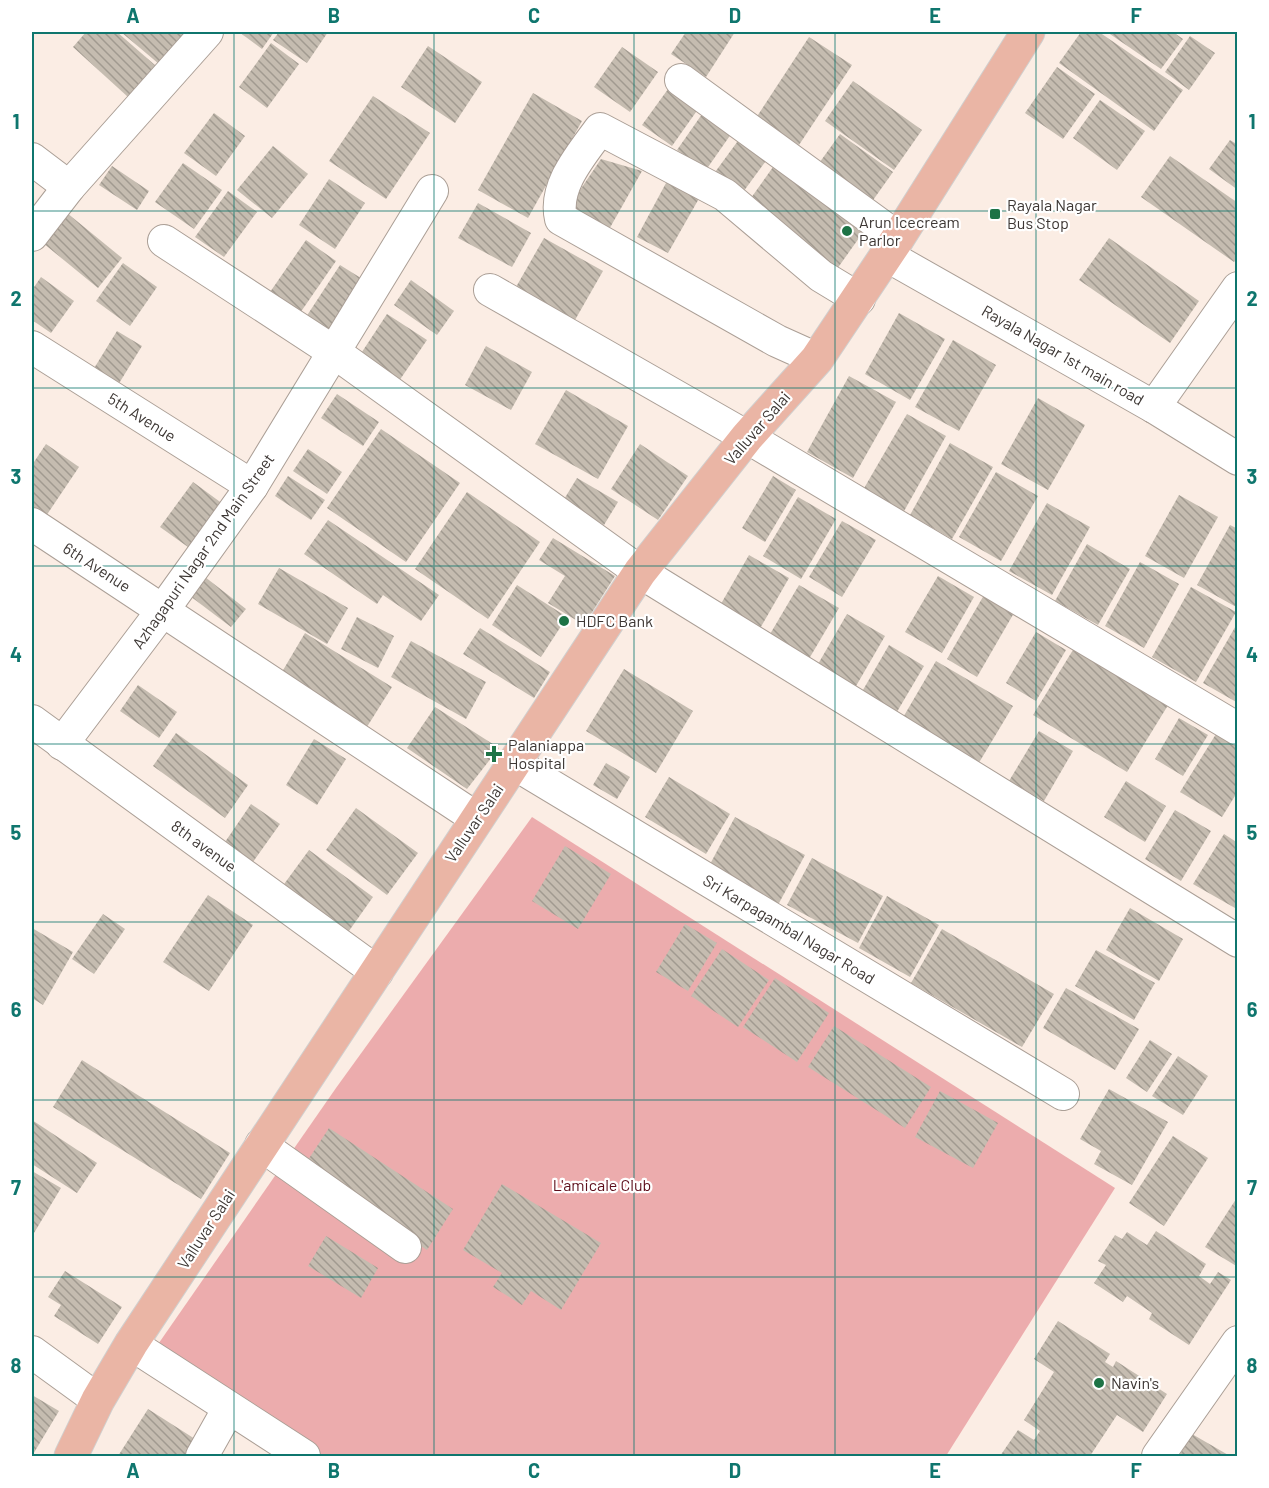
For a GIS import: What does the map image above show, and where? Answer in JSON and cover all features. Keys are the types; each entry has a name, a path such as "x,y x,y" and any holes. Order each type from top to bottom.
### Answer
{"main road":[{"name":"Valluvar Salai","path":"71,1456 98,1400 131,1344 476,818 516,764 640,572 747,437 817,359 1028,32"}],"street":[{"path":"32,236 69,187 207,32"},
{"name":"Rayala Nagar 1st main road","path":"681,80 892,246 1238,459"},
{"path":"817,359 777,341 561,219 558,206 564,185 580,156 600,129 724,195 821,276 858,298"},
{"path":"32,159 69,187"},
{"name":"Azhagapuri Nagar 2nd Main Street","path":"62,744 163,610 252,486 432,191"},
{"path":"164,241 334,352 640,572 1238,941"},
{"path":"1154,407 1238,288"},
{"path":"490,290 747,437 1238,729"},
{"name":"5th Avenue","path":"32,347 252,486"},
{"name":"6th Avenue","path":"32,524 476,818"},
{"name":"8th avenue","path":"32,722 377,972"},
{"name":"Sri Karpagambal Nagar Road","path":"516,764 1064,1094"},
{"path":"261,1145 405,1246"},
{"path":"1158,1456 1238,1342"},
{"path":"131,1344 304,1456"},
{"path":"32,1352 98,1400"},
{"path":"202,1456 229,1408"}],"green space":[{"name":"L'amicale Club","path":"532,817 1115,1188 946,1456 301,1456 145,1363 336,1088"}],"building":[{"path":"86,32 117,32 156,66 128,97 73,47"},
{"path":"121,32 187,32 159,64"},
{"path":"239,32 274,32 262,49"},
{"path":"279,32 328,32 307,63 273,40"},
{"path":"686,32 735,32 706,77 671,54"},
{"path":"1081,32 1099,32 1183,90 1154,131 1059,63"},
{"path":"1107,32 1173,32 1183,39 1161,69"},
{"path":"1190,36 1215,53 1189,90 1165,72"},
{"path":"809,37 852,65 799,145 756,118"},
{"path":"271,43 299,64 267,108 239,87"},
{"path":"428,46 482,82 455,123 401,87"},
{"path":"622,47 658,72 630,112 594,87"},
{"path":"1057,67 1095,94 1063,139 1025,113"},
{"path":"853,81 922,130 894,170 825,121"},
{"path":"671,85 701,105 672,146 642,125"},
{"path":"533,93 582,121 528,218 478,190"},
{"path":"373,96 430,133 386,199 329,161"},
{"path":"1100,100 1145,131 1117,170 1073,138"},
{"path":"707,107 736,127 706,170 677,150"},
{"path":"214,113 245,136 216,176 184,153"},
{"path":"743,134 771,154 738,199 710,179"},
{"path":"840,134 893,172 871,203 817,166"},
{"path":"1230,140 1238,145 1238,190 1209,169"},
{"path":"273,146 308,174 272,218 237,190"},
{"path":"1170,156 1238,203 1238,257 1234,262 1141,197"},
{"path":"601,159 642,171 607,233 570,210 580,190"},
{"path":"778,160 869,224 837,269 746,205"},
{"path":"183,163 222,190 194,229 155,202"},
{"path":"112,166 149,191 137,210 99,185"},
{"path":"673,170 705,188 668,253 637,237"},
{"path":"329,179 365,203 335,249 299,225"},
{"path":"228,191 257,212 224,257 195,237"},
{"path":"478,203 531,233 512,267 458,238"},
{"path":"67,213 122,258 98,288 43,243"},
{"path":"544,238 603,271 575,320 516,287"},
{"path":"1109,238 1199,301 1170,343 1079,280"},
{"path":"306,240 336,261 298,316 268,295"},
{"path":"123,263 157,287 130,326 96,301"},
{"path":"340,265 372,285 338,337 306,317"},
{"path":"41,277 74,301 51,333 32,320 32,290"},
{"path":"411,280 454,311 437,335 394,305"},
{"path":"899,313 945,339 910,400 865,374"},
{"path":"387,314 427,340 397,384 358,358"},
{"path":"117,331 142,346 118,385 93,370"},
{"path":"953,340 996,365 959,431 915,407"},
{"path":"486,346 532,372 511,410 465,385"},
{"path":"849,376 896,402 853,478 807,452"},
{"path":"566,390 628,426 598,479 535,444"},
{"path":"337,394 379,422 363,446 321,418"},
{"path":"1038,398 1085,425 1048,490 1001,464"},
{"path":"907,414 946,436 903,513 863,490"},
{"path":"381,429 460,483 406,562 327,508"},
{"path":"950,443 993,467 952,539 910,515"},
{"path":"46,444 79,467 42,522 32,515 32,465"},
{"path":"640,444 688,476 658,520 611,489"},
{"path":"308,449 342,472 327,494 293,471"},
{"path":"996,472 1038,496 1001,561 959,537"},
{"path":"288,476 325,500 311,520 275,496"},
{"path":"773,476 796,490 765,542 742,528"},
{"path":"577,478 618,502 604,525 563,501"},
{"path":"193,482 227,507 195,552 160,527"},
{"path":"467,492 540,542 488,619 415,569"},
{"path":"1179,495 1218,517 1184,578 1145,556"},
{"path":"798,497 836,519 801,579 763,556"},
{"path":"1047,503 1090,527 1052,595 1009,571"},
{"path":"328,520 439,595 421,621 383,595 377,604 304,554"},
{"path":"842,521 876,540 842,597 809,577"},
{"path":"1230,525 1238,529 1238,608 1197,585"},
{"path":"553,538 615,576 584,625 548,603 565,576 539,560"},
{"path":"1087,544 1130,569 1098,625 1055,601"},
{"path":"749,555 789,578 754,639 714,616"},
{"path":"1140,562 1179,584 1144,648 1105,626"},
{"path":"279,568 348,608 327,644 258,604"},
{"path":"938,576 974,597 942,653 905,632"},
{"path":"205,577 246,609 231,627 190,596"},
{"path":"517,585 567,617 541,657 492,625"},
{"path":"799,585 839,608 803,669 763,646"},
{"path":"1191,587 1236,612 1196,682 1152,657"},
{"path":"984,595 1014,613 977,677 947,659"},
{"path":"847,614 885,636 852,693 814,671"},
{"path":"357,617 394,636 378,668 341,649"},
{"path":"1238,622 1238,703 1203,683"},
{"path":"480,628 550,672 534,698 463,654"},
{"path":"1036,632 1066,650 1036,701 1006,683"},
{"path":"305,633 392,687 365,730 279,677"},
{"path":"411,641 486,682 466,719 391,677"},
{"path":"889,645 924,666 891,722 856,702"},
{"path":"1076,645 1170,702 1127,772 1033,715"},
{"path":"936,661 1013,706 974,771 898,726"},
{"path":"624,669 693,711 656,773 586,731"},
{"path":"138,685 177,712 159,738 120,711"},
{"path":"435,707 499,748 467,789 407,748"},
{"path":"1179,718 1208,735 1183,776 1155,759"},
{"path":"1039,731 1073,751 1044,801 1009,781"},
{"path":"176,733 248,785 225,818 153,766"},
{"path":"1216,734 1238,747 1238,791 1222,817 1180,792"},
{"path":"314,739 346,759 317,805 286,785"},
{"path":"606,763 630,777 617,799 593,785"},
{"path":"669,777 730,814 706,854 645,817"},
{"path":"1126,781 1166,806 1145,842 1104,817"},
{"path":"251,804 280,824 253,862 225,842"},
{"path":"356,808 418,853 387,895 326,850"},
{"path":"1175,810 1211,831 1181,881 1145,859"},
{"path":"735,817 805,855 778,905 708,868"},
{"path":"1224,834 1238,843 1238,904 1235,908 1193,884"},
{"path":"565,846 611,874 578,929 532,901"},
{"path":"309,850 373,897 344,938 279,891"},
{"path":"812,858 883,896 858,943 787,905"},
{"path":"208,895 253,925 209,991 163,962"},
{"path":"887,896 939,925 910,977 859,948"},
{"path":"1130,908 1183,939 1159,981 1106,950"},
{"path":"103,914 125,929 94,974 72,959"},
{"path":"685,924 717,943 688,991 656,972"},
{"path":"32,928 73,952 43,1005 32,998"},
{"path":"942,929 1054,994 1022,1047 911,983"},
{"path":"722,949 769,980 738,1027 691,996"},
{"path":"1096,950 1155,983 1134,1020 1075,986"},
{"path":"775,978 829,1013 797,1062 743,1027"},
{"path":"1066,988 1139,1029 1115,1070 1043,1028"},
{"path":"834,1026 931,1087 905,1128 808,1067"},
{"path":"1150,1040 1172,1054 1147,1092 1126,1078"},
{"path":"1178,1056 1208,1076 1183,1115 1152,1096"},
{"path":"82,1060 230,1153 201,1199 53,1107"},
{"path":"1109,1089 1168,1122 1132,1185 1094,1164 1101,1151 1080,1139"},
{"path":"940,1091 998,1123 973,1168 915,1137"},
{"path":"32,1120 97,1163 77,1193 32,1164"},
{"path":"329,1128 453,1209 427,1250 302,1169"},
{"path":"1173,1136 1208,1158 1164,1226 1129,1203"},
{"path":"32,1171 61,1188 34,1233 32,1232"},
{"path":"502,1184 601,1243 561,1310 531,1291 522,1305 493,1287 502,1273 463,1250"},
{"path":"1238,1196 1238,1267 1205,1247"},
{"path":"1156,1231 1206,1264 1199,1276 1210,1284 1218,1272 1231,1280 1189,1345 1149,1319 1152,1313 1127,1296 1123,1302 1094,1283 1106,1265 1098,1261 1115,1235 1122,1239 1127,1232 1147,1245"},
{"path":"326,1236 378,1268 361,1298 308,1266"},
{"path":"65,1271 122,1307 98,1344 54,1316 61,1305 48,1297"},
{"name":"Navin's","path":"1058,1321 1110,1354 1105,1362 1113,1367 1116,1361 1167,1394 1143,1432 1117,1415 1090,1456 1070,1454 1069,1456 1000,1456 1018,1430 1034,1440 1040,1431 1024,1420 1054,1372 1034,1359"},
{"path":"32,1395 59,1411 32,1456"},
{"path":"148,1409 206,1446 199,1456 118,1456"},
{"path":"1192,1434 1230,1456 1179,1456"}],"place":[{"name":"Rayala Nagar Bus Stop","path":"995,214"},
{"name":"Arun Icecream Parlor","path":"847,231"},
{"name":"HDFC Bank","path":"564,621"},
{"name":"Palaniappa Hospital","path":"494,754"},
{"name":"Navin's","path":"1099,1383"}]}
